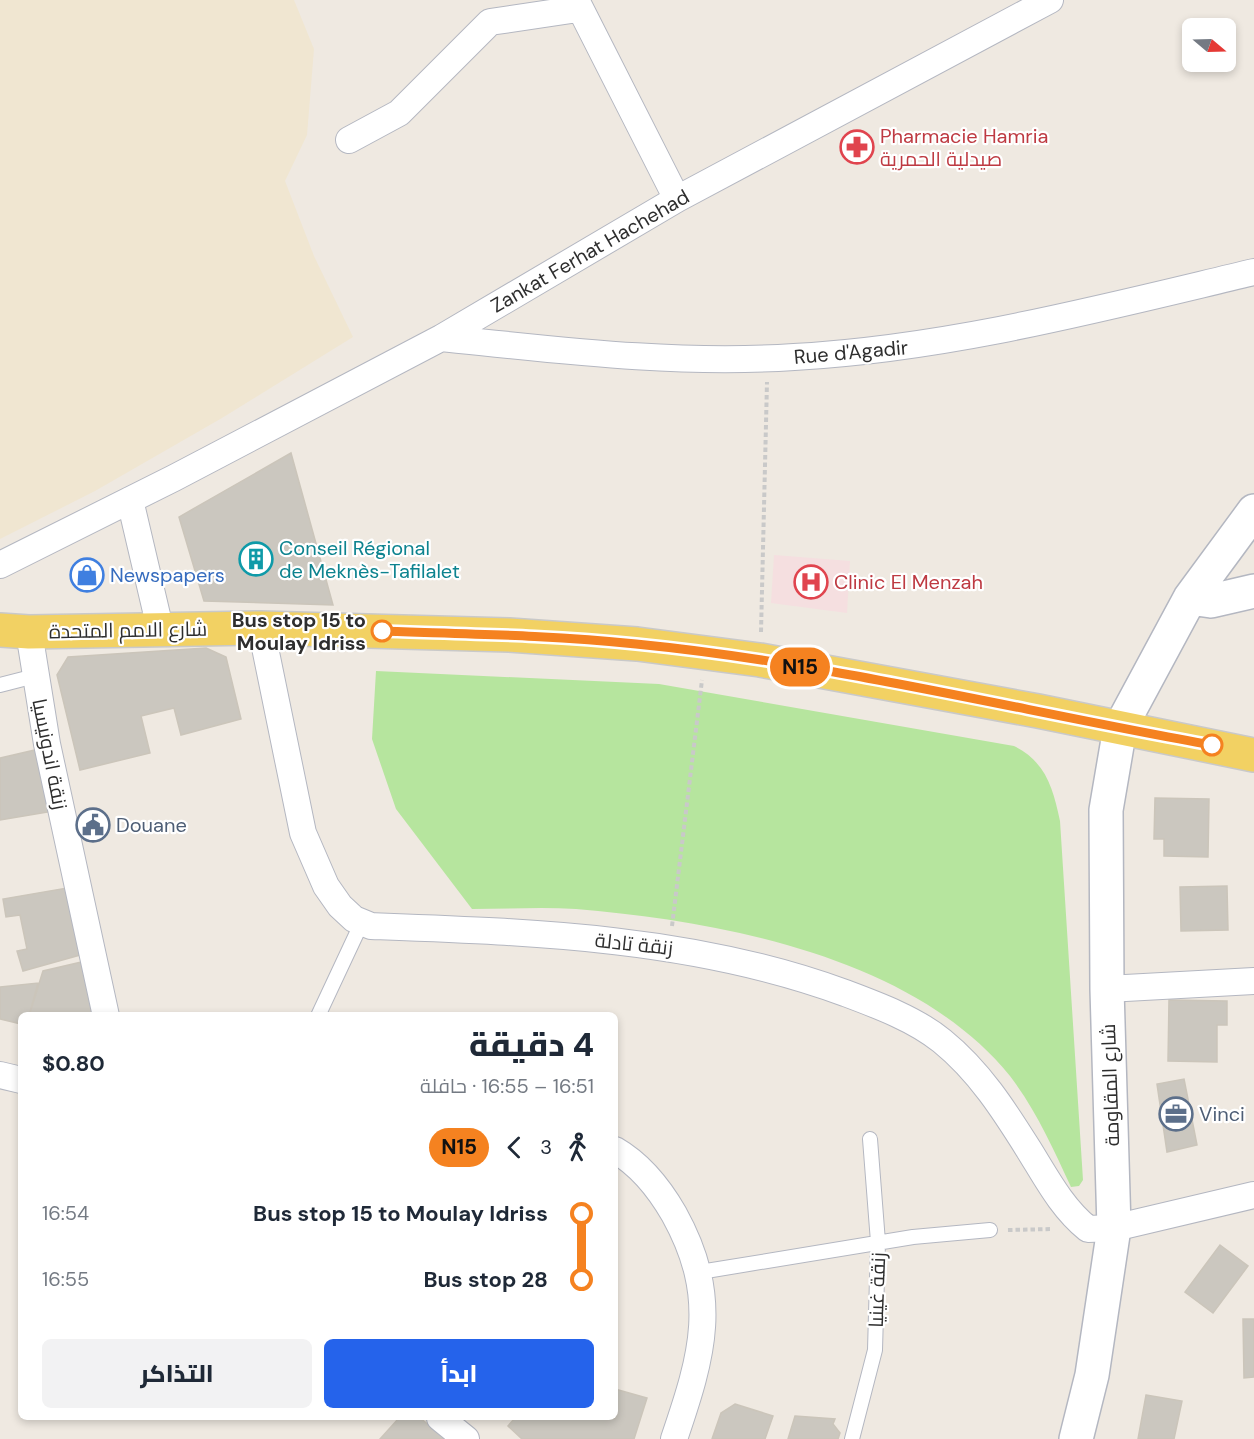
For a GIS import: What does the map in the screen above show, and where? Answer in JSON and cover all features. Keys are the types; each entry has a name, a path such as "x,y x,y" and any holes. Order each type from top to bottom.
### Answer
{"main road":[{"name":"شارع المقاومة","path":"1076,1439 1092,1375 1101,1229 1107,989 1106,810 1120,728 1190,598 1254,511"},
{"path":"1190,598 1211,601 1254,591"},
{"name":"شارع الامم المتحدة","path":"10,633 160,628 261,628 561,638 705,652 760,660 1212,745 1254,755"}],"street":[{"name":"Zankat Ferhat Hachehad","path":"0,565 441,338 677,199 1050,0"},
{"path":"349,140 399,113 490,22 577,4 677,199"},
{"name":"Rue d'Agadir","path":"441,338 662,359 768,358 918,345 979,336 1254,272"},
{"path":"130,500 160,628"},
{"name":"زنقة تادلة","path":"261,628 303,833 326,886 335,900 354,919 371,927 518,934 670,947 739,960 802,977 861,999 904,1018 941,1040 979,1076 1008,1117 1060,1200 1101,1229"},
{"name":"زنقة اندونيسيا","path":"10,633 35,676 47,744 105,1012"},
{"path":"1107,989 1254,981"},
{"path":"0,1075 18,1079"},
{"path":"618,1152 652,1180 688,1239 700,1272 704,1311 698,1363 674,1439"},
{"path":"1101,1229 1254,1195"},
{"path":"442,1420 466,1439"}],"lane":[{"path":"0,685 35,676"},
{"path":"320,1012 363,922"},
{"name":"زنقة غينيا","path":"852,1439 875,1350 878,1242 870,1138"},
{"path":"700,1272 878,1242 990,1230"}],"path":[{"path":"760,660 768,358"},
{"path":"670,947 705,652"},
{"path":"990,1230 1101,1229"}],"shaded area":[{"path":"0,0 294,0 314,49 307,135 285,181 314,256 353,337 222,418 95,491 0,539"},
{"name":"Clinic El Menzah","path":"774,555 850,561 847,613 771,603"}],"green space":[{"path":"376,671 659,684 1014,746 1025,752 1041,768 1046,777 1060,821 1083,1180 1079,1186 1071,1187 1036,1116 1010,1076 970,1035 922,1001 868,974 811,952 691,923 576,909 472,909 396,809 372,739"}],"building":[{"name":"Conseil Régional de Meknès-Tafilalet","path":"291,453 333,605 204,601 179,517"},
{"path":"206,648 226,657 241,719 181,735 174,708 141,716 150,753 80,770 57,675 68,657"},
{"path":"35,750 54,811 0,820 0,758"},
{"path":"1155,798 1209,799 1208,857 1164,856 1164,839 1154,839"},
{"path":"1227,886 1228,930 1181,931 1180,887"},
{"path":"67,888 84,954 23,971 17,951 27,949 20,915 6,917 3,899"},
{"path":"86,961 98,1012 30,1012 43,971"},
{"path":"38,983 30,1012 18,1012 18,1023 0,1019 0,987"},
{"path":"1169,1000 1227,1001 1227,1025 1217,1025 1217,1062 1168,1061"},
{"name":"Vinci","path":"1184,1079 1197,1145 1167,1152 1157,1084"},
{"path":"1220,1245 1248,1266 1213,1313 1185,1292"},
{"path":"1243,1319 1254,1319 1254,1377 1244,1378"},
{"path":"618,1390 647,1398 634,1439 522,1439 508,1426 513,1420 618,1420"},
{"path":"1146,1395 1182,1401 1174,1439 1138,1439"},
{"path":"735,1404 773,1416 765,1439 712,1439 721,1413"},
{"path":"795,1416 835,1419 833,1424 840,1433 838,1439 788,1439"},
{"path":"397,1420 422,1420 446,1439 380,1439"}],"bus line":[{"name":"N15","path":"382,631 571,638 705,652 807,668 1212,745"}],"place":[{"name":"Pharmacie Hamria صيدلية الحمرية","path":"857,147"},
{"name":"Conseil Régional de Meknès-Tafilalet","path":"256,559"},
{"name":"Newspapers","path":"87,575"},
{"name":"Clinic El Menzah","path":"811,582"},
{"name":"Bus stop 15 to Moulay Idriss","path":"382,631"},
{"name":"Douane","path":"93,825"},
{"name":"Vinci","path":"1176,1114"}]}
